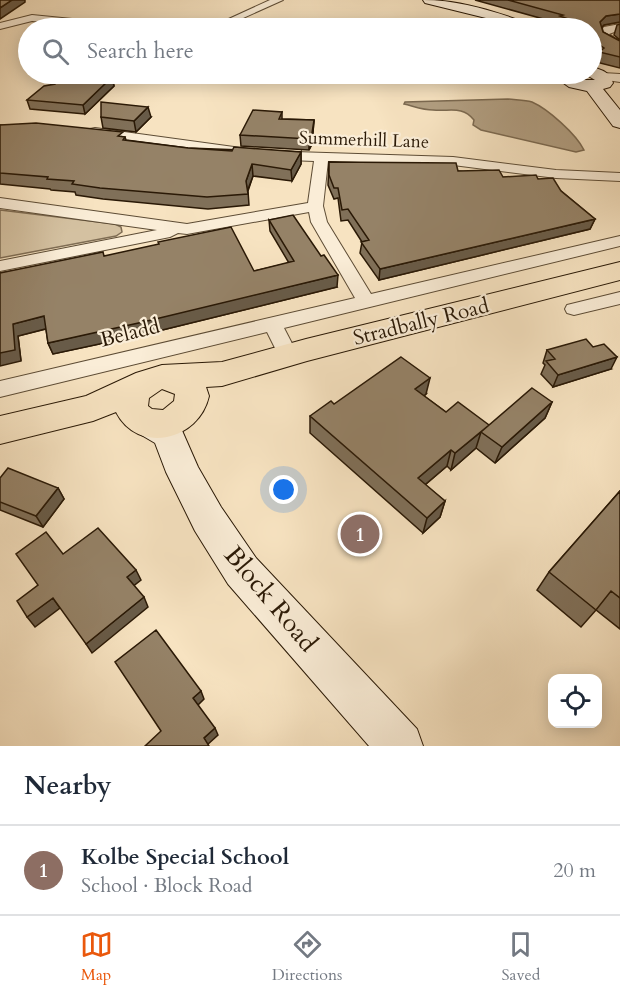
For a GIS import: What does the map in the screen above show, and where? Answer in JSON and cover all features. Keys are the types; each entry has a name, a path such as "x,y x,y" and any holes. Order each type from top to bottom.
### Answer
{"main road":[{"path":"430,0 500,18"},
{"path":"602,78 620,122"},
{"name":"Stradbally Road","path":"161,409 222,374 288,355 620,271"},
{"path":"0,430 93,408 161,409"},
{"name":"Block Road","path":"161,409 183,472 208,519 242,570 400,746"}],"street":[{"path":"237,18 278,0"},
{"path":"23,18 21,15 26,9"},
{"path":"0,26 18,22"},
{"path":"620,27 608,28 604,33 605,37 620,47"},
{"name":"Summerhill Lane","path":"83,130 263,155 453,161 556,174 620,177"},
{"path":"322,156 315,206 319,222 366,301"},
{"path":"0,203 187,229"},
{"path":"0,266 315,206"},
{"name":"Beladd","path":"0,389 620,241"},
{"path":"574,309 620,298"},
{"path":"272,323 288,355"}],"shaded area":[{"path":"508,99 532,102 546,110 568,130 584,150 576,152 481,130 473,125 474,120 465,112 429,110 404,104 405,102"},
{"path":"0,210 115,224 121,227 122,232 116,236 0,258"}],"building":[{"path":"0,0 12,0 0,8"},
{"path":"508,0 620,0 620,14 606,16 602,20 602,18 560,16 563,15"},
{"path":"602,29 603,32 620,41 620,57 602,53 604,48 602,47"},
{"path":"105,84 83,105 27,100 44,86"},
{"path":"101,102 148,107 134,121 101,117"},
{"path":"253,110 282,112 279,119 314,120 312,133 309,139 240,135"},
{"path":"36,123 123,132 118,136 125,137 123,140 188,148 232,151 234,147 301,152 291,170 252,164 246,181 248,194 207,197 100,188 72,184 74,181 47,179 48,177 0,173 0,125"},
{"path":"329,162 456,163 458,171 499,170 503,177 536,175 538,179 553,178 561,191 595,219 380,269 361,242 369,240 348,209 342,210 338,188 334,188 329,175"},
{"path":"293,215 321,256 324,255 338,275 48,343 44,316 13,324 15,350 0,353 0,273 103,252 104,256 231,227 254,271 294,261 269,220"},
{"path":"586,339 593,347 604,344 617,357 558,375 546,361 555,359 547,350"},
{"path":"401,357 430,378 415,389 446,412 458,402 489,425 455,453 451,450 418,478 445,501 427,518 310,416 331,401 334,404"},
{"path":"532,388 552,402 502,447 481,432"},
{"path":"8,468 58,488 36,516 0,502 0,478"},
{"path":"620,491 620,598 611,591 596,610 549,572"},
{"path":"98,528 136,570 127,577 144,597 86,644 53,598 27,617 17,601 38,585 16,554 46,532 63,554"},
{"path":"156,630 201,691 193,698 215,728 204,738 209,746 145,746 161,731 115,662"}],"place":[{"name":"Kolbe Special School","path":"360,534"}]}
